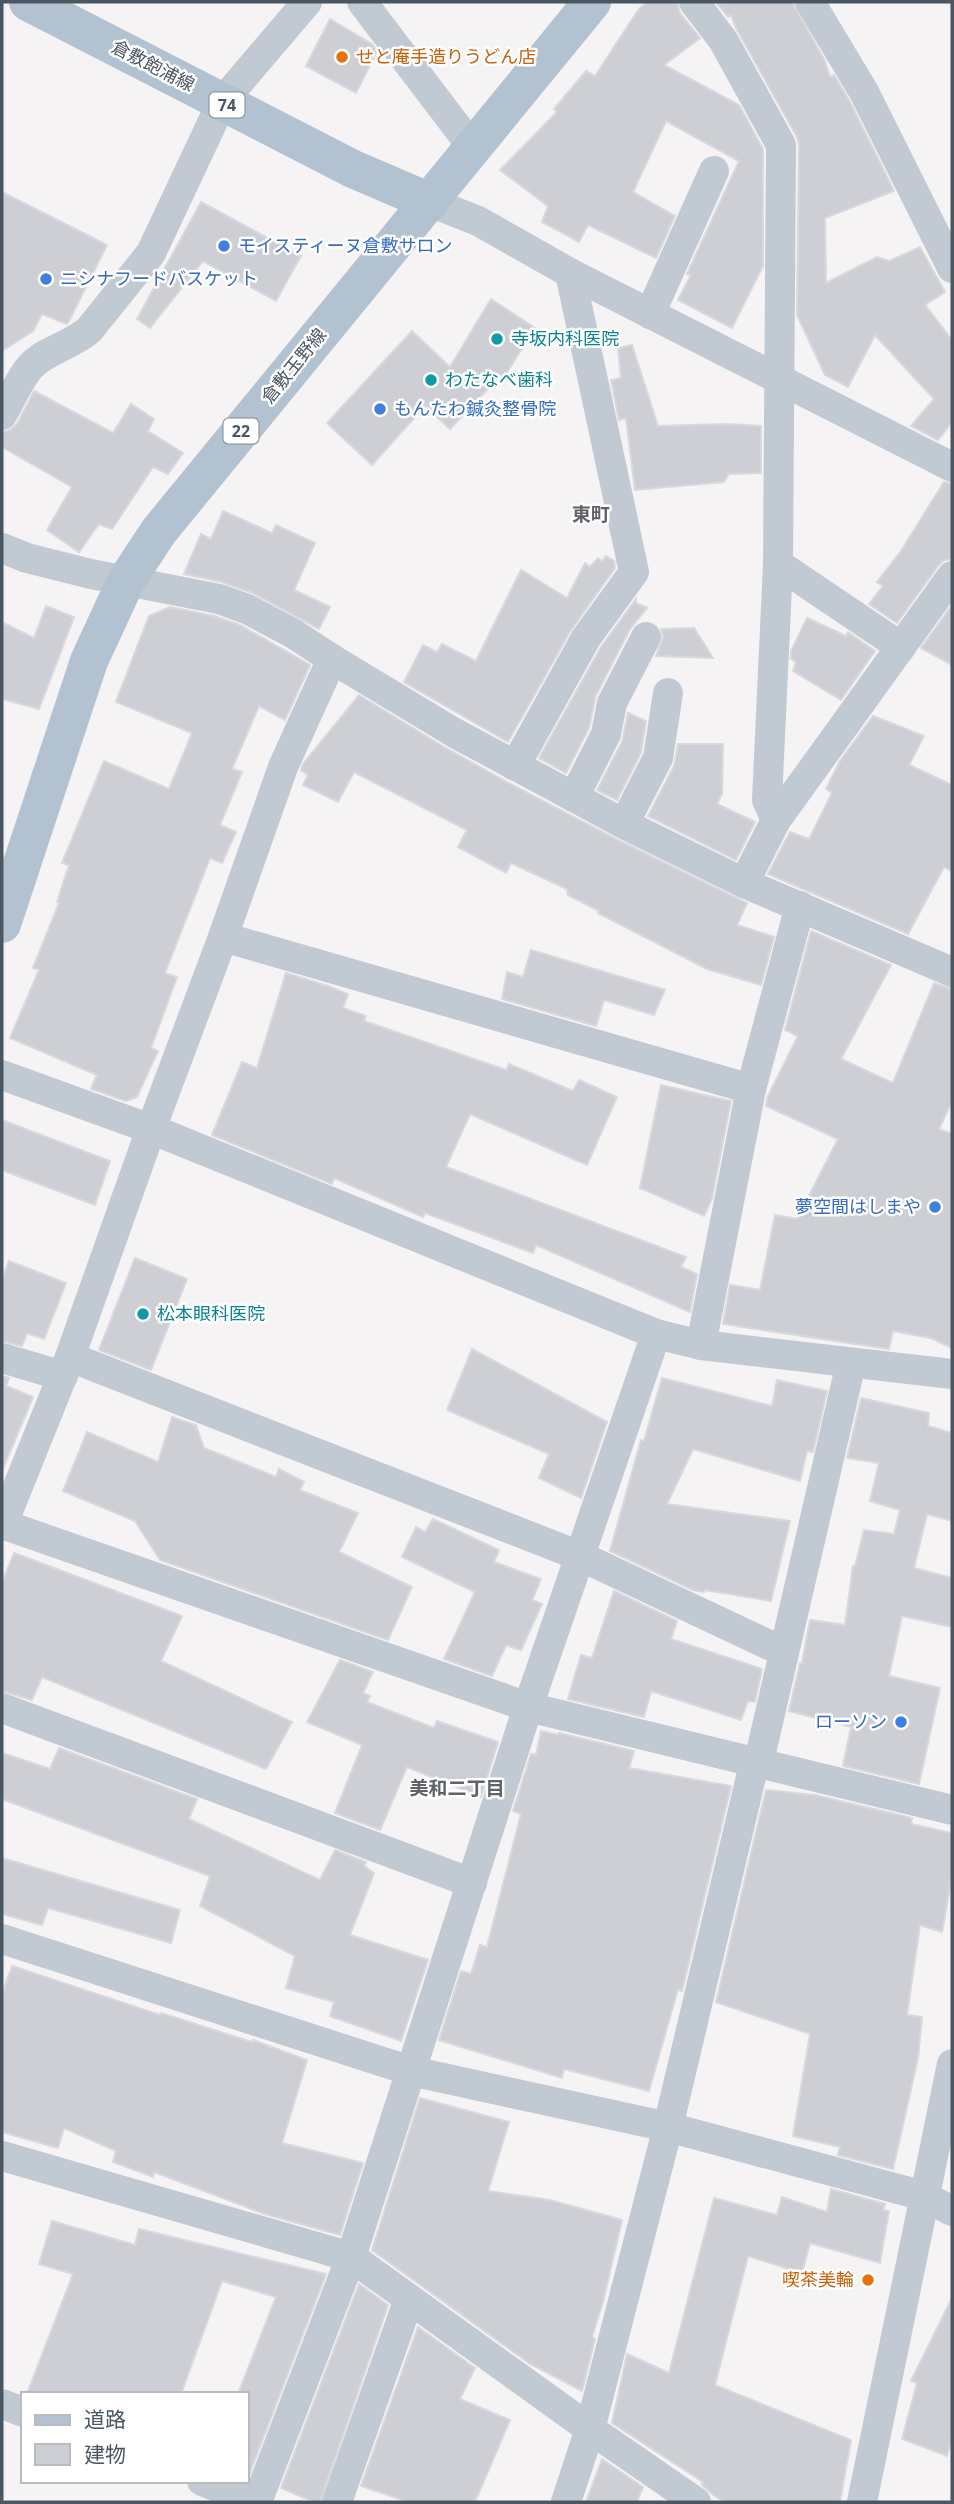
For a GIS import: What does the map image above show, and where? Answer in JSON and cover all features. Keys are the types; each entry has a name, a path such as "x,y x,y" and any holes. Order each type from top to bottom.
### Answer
{"main road":[{"name":"倉敷飽浦線","path":"28,2 353,169 430,202"},
{"name":"倉敷玉野線","path":"2,925 89,661 126,581 159,531 592,2"}],"street":[{"path":"2,415 31,367 42,358 77,341 89,330 152,253 222,102 307,2"},
{"path":"362,2 473,148"},
{"path":"694,2 723,40 781,145 778,564 767,800 776,820"},
{"path":"810,2 863,92 952,268"},
{"path":"650,314 714,172"},
{"path":"430,202 478,221 570,273 952,467"},
{"path":"515,766 586,638 634,572 570,273"},
{"path":"2,548 27,558 126,581 219,598 247,609 294,634 515,766 624,824 744,883 952,972"},
{"path":"778,564 901,647"},
{"path":"744,883 776,820 952,576"},
{"path":"574,797 607,734 612,703 646,637"},
{"path":"332,659 283,767 66,1367 2,1525 528,1707 952,1810"},
{"path":"624,824 658,758 668,693"},
{"path":"701,1345 751,1089 800,906"},
{"path":"223,937 751,1089"},
{"path":"2,1075 151,1129 656,1334 701,1345 952,1374"},
{"path":"207,2483 257,2502 351,2257 528,1707 656,1334"},
{"path":"2,1358 66,1367 580,1556 784,1652"},
{"path":"566,2502 590,2429 668,2127 751,1777 759,1761 851,1363"},
{"path":"2,1708 472,1883"},
{"path":"2,1940 411,2071 668,2127 924,2196 952,2211"},
{"path":"862,2502 952,2064"},
{"path":"2,2156 351,2257 696,2502"},
{"path":"337,2502 409,2299"},
{"path":"2,2404 21,2411"}],"building":[{"path":"647,2 677,2 680,13 700,38 664,65 739,105 763,149 763,266 732,328 678,300 691,275 687,274 739,161 666,121 633,192 675,216 656,258 588,225 579,242 542,222 548,206 500,170 557,112 554,109 586,71 595,76 639,9"},
{"path":"716,2 792,2 824,59 830,77 834,75 849,100 894,191 825,218 826,283 877,257 889,261 920,247 945,292 925,305 952,340 952,422 938,440 911,426 934,399 875,335 848,387 825,375 797,315 797,137 731,15 728,17"},
{"name":"せと庵手造りうどん店","path":"330,19 372,44 377,51 356,93 306,66"},
{"name":"ニシナフードバスケット","path":"2,192 107,245 68,323 42,314 33,331 2,351"},
{"path":"201,202 301,256 276,301 203,261 150,328 137,319"},
{"path":"491,299 535,328 504,377 501,375 450,429 425,406 372,465 327,423 412,331 450,367"},
{"path":"632,345 658,426 761,426 761,473 729,474 724,482 635,490 626,418 619,420 611,380 621,378 618,348"},
{"path":"34,391 113,433 131,404 154,419 148,431 183,453 168,474 153,467 112,529 99,524 79,552 47,530 72,487 2,447 2,432 17,424"},
{"path":"944,482 952,484 952,559 944,560 938,566 897,623 869,604 883,586 877,582 901,551"},
{"path":"223,511 272,533 276,525 315,543 294,590 330,607 319,629 253,593 222,582 184,574 201,534 211,539"},
{"path":"606,556 614,561 615,568 571,630 508,742 404,682 423,645 437,652 442,644 476,661 521,570 567,598 585,563 590,567 598,558 602,561"},
{"path":"636,599 636,603 647,608 630,629 596,695 589,728 566,773 539,758 601,647"},
{"path":"46,606 74,617 39,709 2,699 2,622 34,638"},
{"path":"170,607 214,616 240,625 310,665 285,720 259,706 232,769 242,772 220,825 236,832 222,863 210,858 165,973 177,977 151,1048 158,1051 137,1097 126,1101 91,1089 97,1075 10,1038 39,970 33,968 59,903 57,902 69,865 62,863 104,761 169,789 192,733 116,702 149,616"},
{"path":"950,608 952,609 952,665 921,648"},
{"path":"807,618 846,636 848,632 875,651 841,700 793,671 796,662 791,659 791,651"},
{"path":"694,628 713,658 656,656 663,637 661,629"},
{"path":"359,695 507,782 747,903 737,925 774,937 761,985 707,969 598,913 599,911 568,895 567,889 511,863 506,873 458,847 467,830 354,772 338,802 303,785 308,775 301,770 303,764"},
{"path":"628,713 646,721 641,753 617,800 597,790 622,742"},
{"path":"873,716 924,736 909,765 952,785 952,871 944,867 908,934 768,874 790,832 809,839 832,793 826,789 840,761"},
{"path":"678,744 723,744 722,794 717,804 755,822 736,860 648,816 674,766"},
{"path":"811,931 891,965 841,1059 893,1083 934,983 952,989 952,1101 939,1129 952,1134 952,1348 931,1338 893,1331 889,1349 723,1324 730,1285 760,1290 775,1215 797,1219 838,1139 766,1106 767,1098 798,1036 785,1030"},
{"path":"531,950 665,990 654,1015 604,1000 596,1026 502,999 507,972 523,977"},
{"path":"286,973 348,994 343,1008 366,1016 364,1021 506,1070 509,1064 573,1091 579,1080 617,1097 587,1165 470,1114 446,1167 686,1257 681,1267 697,1274 690,1312 536,1245 533,1253 425,1213 423,1217 334,1178 332,1184 212,1135 242,1062 257,1068"},
{"path":"661,1085 731,1101 712,1198 704,1216 640,1188"},
{"path":"2,1120 110,1161 95,1205 2,1170"},
{"name":"松本眼科医院","path":"135,1258 187,1279 151,1370 99,1350"},
{"path":"9,1261 66,1283 44,1339 27,1333 22,1346 2,1341 2,1280"},
{"path":"472,1349 607,1422 581,1498 539,1478 549,1454 447,1410"},
{"path":"2,1376 9,1378 6,1386 33,1397 2,1471"},
{"path":"662,1378 772,1406 777,1380 827,1391 813,1452 807,1451 800,1481 693,1449 667,1504 790,1521 771,1601 693,1590 610,1551 641,1440 644,1441"},
{"path":"861,1398 929,1413 928,1426 952,1433 952,1521 927,1514 914,1568 952,1578 952,1627 902,1616 889,1676 940,1688 919,1784 843,1766 851,1727 789,1711 810,1620 845,1625 853,1566 864,1530 894,1534 900,1510 870,1501 879,1463 847,1458"},
{"path":"172,1417 196,1425 204,1448 276,1477 279,1469 304,1482 300,1490 358,1513 339,1552 412,1587 388,1640 160,1560 135,1521 63,1491 87,1432 158,1462"},
{"path":"433,1519 499,1550 494,1562 541,1579 532,1600 542,1604 521,1650 506,1645 492,1676 444,1659 475,1592 402,1557 416,1527 425,1532"},
{"path":"14,1553 182,1616 161,1661 292,1722 266,1769 42,1677 32,1700 2,1691 2,1583"},
{"path":"614,1591 677,1621 671,1639 762,1669 755,1702 748,1701 741,1720 651,1691 644,1717 568,1699 581,1655 592,1658"},
{"path":"340,1660 373,1672 363,1693 370,1696 367,1702 434,1728 437,1721 498,1742 481,1797 407,1767 380,1830 335,1813 362,1745 307,1722"},
{"path":"541,1731 634,1751 629,1768 731,1786 682,1991 678,1989 649,2091 564,2069 562,2078 439,2040 461,1971 471,1974 480,1945 487,1947 521,1814 513,1811 531,1754 536,1755"},
{"path":"59,1748 197,1799 189,1819 320,1880 335,1850 366,1862 364,1866 374,1873 350,1935 428,1960 401,2041 330,2016 334,2002 286,1988 295,1956 200,1906 210,1876 2,1799 2,1753 50,1769"},
{"path":"766,1790 815,1795 912,1818 911,1824 952,1833 952,1876 942,1932 920,1925 907,2015 922,2017 918,2058 893,2169 838,2155 840,2147 793,2136 810,2034 716,2002"},
{"path":"2,1858 180,1910 171,1943 48,1908 42,1925 2,1914"},
{"path":"12,1966 160,2015 161,2013 252,2042 253,2040 307,2060 282,2143 363,2163 340,2235 265,2214 154,2172 153,2177 113,2162 116,2151 64,2128 58,2148 2,2132 2,1994"},
{"path":"420,2098 509,2122 488,2191 550,2200 622,2220 592,2337 595,2339 582,2391 530,2364 372,2250"},
{"path":"831,2189 885,2204 883,2210 889,2211 880,2263 810,2243 802,2273 748,2256 715,2385 851,2440 840,2502 724,2502 702,2485 703,2482 612,2423 627,2354 669,2373 714,2198 777,2215 782,2197 827,2212"},
{"path":"52,2221 135,2245 139,2229 326,2274 249,2475 248,2392 239,2392 276,2297 222,2281 182,2392 28,2392 73,2274 39,2264"},
{"path":"359,2284 388,2305 320,2502 314,2502 281,2488"},
{"path":"952,2298 952,2437 947,2456 902,2439 917,2383 911,2381"},
{"path":"418,2327 475,2368 460,2399 510,2420 475,2502 408,2502 361,2486"},
{"path":"602,2459 643,2487 637,2502 586,2502"}],"place":[{"name":"せと庵手造りうどん店","path":"342,57"},
{"name":"モイスティーヌ倉敷サロン","path":"224,246"},
{"name":"ニシナフードバスケット","path":"46,279"},
{"name":"寺坂内科医院","path":"497,339"},
{"name":"わたなべ歯科","path":"431,380"},
{"name":"もんたわ鍼灸整骨院","path":"380,409"},
{"name":"夢空間はしまや","path":"935,1207"},
{"name":"松本眼科医院","path":"143,1314"},
{"name":"ローソン","path":"901,1722"},
{"name":"喫茶美輪","path":"868,2280"}],"district":[{"name":"東町","path":"591,514"},
{"name":"美和二丁目","path":"457,1788"}]}
